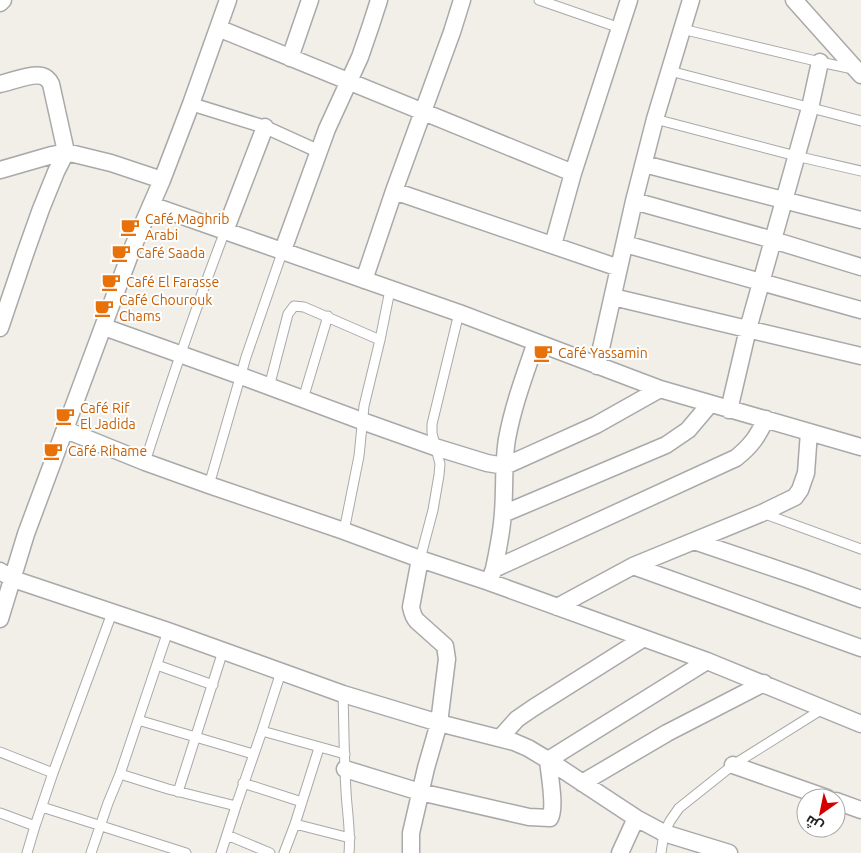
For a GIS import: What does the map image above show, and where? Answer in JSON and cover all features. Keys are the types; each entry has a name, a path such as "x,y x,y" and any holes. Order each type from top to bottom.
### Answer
{"street":[{"path":"0,3 3,0"},
{"path":"0,619 6,575 26,534 132,249 162,180 191,104 228,0"},
{"path":"290,58 310,0"},
{"path":"282,250 336,107 363,49 379,0"},
{"path":"364,280 462,0"},
{"path":"553,245 573,173 629,0"},
{"path":"597,366 634,201 655,119 691,0"},
{"path":"794,0 859,72"},
{"path":"218,28 573,173"},
{"path":"729,410 748,329 810,108 820,62"},
{"path":"0,84 36,75 48,79 51,84 66,152 41,209 0,328"},
{"path":"191,104 265,127 318,152"},
{"path":"225,231 265,127"},
{"path":"0,170 66,152 111,163 162,180"},
{"path":"644,164 861,220"},
{"path":"394,191 619,268"},
{"path":"634,201 861,267"},
{"path":"151,205 459,313 660,389 861,447"},
{"path":"625,244 861,310"},
{"path":"613,297 861,356"},
{"path":"104,328 435,447 487,463 505,466 596,425 660,389"},
{"path":"492,576 498,554 503,514 507,438 536,342"},
{"path":"503,514 666,445 688,430 710,404"},
{"path":"492,576 736,458 748,449 757,437 766,419"},
{"path":"66,430 145,462 420,559 492,576 557,607 707,661 861,724"},
{"path":"557,607 633,566 762,513 795,497 800,490 806,473 809,432"},
{"path":"694,541 806,578 861,599"},
{"path":"411,853 411,833 439,723 447,659 445,646 416,621 412,611 411,607 420,559"},
{"path":"633,566 861,648"},
{"path":"6,575 342,694 439,723 500,738 528,748 636,818 664,833 712,850 729,853"},
{"path":"500,738 517,719 532,708 644,638"},
{"path":"548,760 707,661"},
{"path":"582,783 667,733 764,683"},
{"path":"345,762 420,792 529,817 550,818 553,804 548,760"},
{"path":"732,765 798,788"},
{"path":"846,805 861,810"},
{"path":"620,853 636,818"}],"lane":[{"path":"539,0 620,28"},
{"path":"682,30 859,72"},
{"path":"670,71 861,121"},
{"path":"655,119 861,171"},
{"path":"145,462 206,279 225,231"},
{"path":"209,485 241,376 282,250"},
{"path":"344,531 359,456 364,406 390,290"},
{"path":"269,387 288,314 294,306 304,307 328,316 380,340"},
{"path":"420,559 433,510 440,464 432,433 432,424 459,313"},
{"path":"304,399 328,316"},
{"path":"762,513 861,549"},
{"path":"27,853 53,773 112,613"},
{"path":"91,853 120,774 168,631"},
{"path":"178,792 223,651"},
{"path":"157,665 213,684"},
{"path":"221,853 281,672"},
{"path":"342,694 347,808 350,826 349,853"},
{"path":"661,853 664,833 679,808 732,765 824,708"},
{"path":"138,720 253,754"},
{"path":"262,731 319,748 345,762"},
{"path":"284,853 319,748"},
{"path":"0,752 53,773"},
{"path":"120,774 154,786 236,806"},
{"path":"244,783 302,802"},
{"path":"42,807 186,853"},
{"path":"0,813 35,826"},
{"path":"295,824 350,838"},
{"path":"227,835 270,853"}],"place":[{"name":"Café Maghrib Arabi","path":"130,227"},
{"name":"Café Saada","path":"121,253"},
{"name":"Café El Farasse","path":"111,282"},
{"name":"Café Chourouk Chams","path":"104,308"},
{"name":"Café Yassamin","path":"543,353"},
{"name":"Café Rif El Jadida","path":"65,416"},
{"name":"Café Rihame","path":"53,451"}]}
